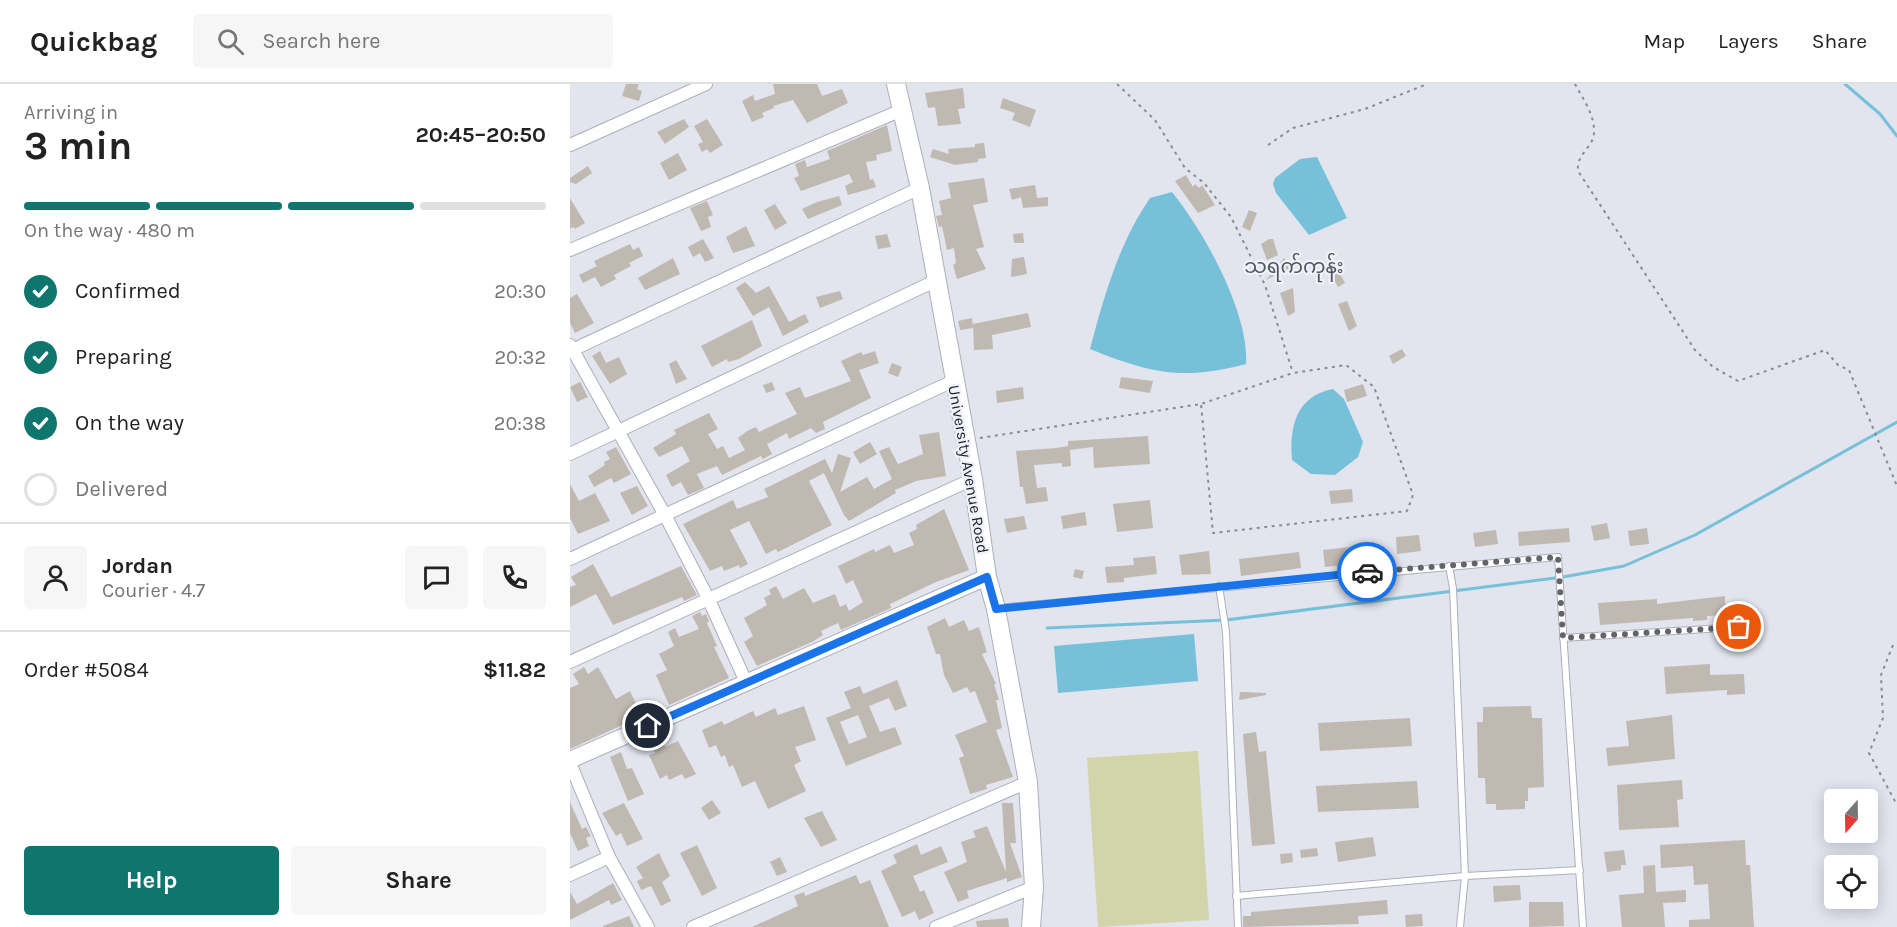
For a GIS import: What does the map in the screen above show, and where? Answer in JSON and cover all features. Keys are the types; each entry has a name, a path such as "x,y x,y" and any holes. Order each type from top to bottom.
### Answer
{"main road":[{"name":"University Avenue Road","path":"896,84 920,188 953,381 973,479 987,577 996,609 1028,782 1034,887 1031,927"}],"street":[{"path":"570,145 706,84"},
{"path":"570,250 902,110"},
{"path":"746,682 708,598 666,517 621,432 571,348 920,188"},
{"path":"570,454 621,432 935,281"},
{"path":"570,560 953,381"},
{"path":"570,662 973,479"},
{"path":"648,927 609,857 570,761 987,577"},
{"path":"693,927 1028,782"},
{"path":"570,875 609,857"},
{"path":"936,927 1034,887"}],"lane":[{"path":"996,609 1219,586 1558,557 1558,591 1583,927"},
{"path":"1449,566 1454,601 1465,876 1460,927"},
{"path":"1219,586 1226,632 1238,927"},
{"path":"1563,638 1739,627"},
{"path":"1236,896 1465,876 1580,870"}],"path":[{"path":"1117,84 1155,120 1185,168 1204,183 1231,218 1265,285 1293,373"},
{"path":"1268,145 1293,128 1365,109 1427,84"},
{"path":"1575,84 1592,115 1594,134 1577,163 1578,171 1695,350 1713,367 1738,381 1825,350 1838,366 1849,370 1897,486"},
{"path":"966,440 1201,404 1293,373 1346,365 1374,387 1413,495 1407,511 1213,534 1201,404"},
{"path":"1893,645 1881,675 1883,718 1869,753 1897,805"}],"green space":[{"path":"1198,751 1209,920 1098,927 1087,758"}],"water":[{"path":"1317,157 1347,218 1309,235 1276,193 1273,184 1275,178 1300,159"},
{"path":"1172,192 1210,250 1232,297 1245,343 1246,364 1203,372 1166,372 1130,364 1090,349 1107,290 1121,252 1139,215 1150,198"},
{"path":"1333,389 1344,399 1363,442 1358,457 1335,475 1311,474 1292,460 1294,425 1297,415 1311,398"},
{"path":"1194,634 1198,681 1058,693 1054,646"}],"building":[{"path":"626,84 639,84 637,89 642,91 639,101 622,96"},
{"path":"773,84 817,84 822,96 842,89 848,103 807,123 793,100 773,106 774,108 762,113 764,117 752,122 742,101 753,95 755,101 775,94"},
{"path":"963,88 965,108 958,109 961,124 938,126 935,107 928,108 925,93"},
{"path":"1003,98 1036,110 1030,127 1012,120 1015,113 1000,108"},
{"path":"684,119 689,127 665,144 657,132"},
{"path":"707,119 723,145 710,153 707,149 702,152 698,144 703,142 694,126"},
{"path":"887,125 892,151 876,155 877,160 866,162 870,180 873,179 876,187 848,195 845,186 853,182 849,174 801,191 794,178 799,176 795,164 805,160 807,167 830,159 827,151"},
{"path":"984,143 986,158 978,159 978,162 955,165 930,157 933,149 949,154 948,149 975,147 975,144"},
{"path":"678,153 687,170 669,180 660,163"},
{"path":"588,166 592,173 576,184 570,182 570,178"},
{"path":"1186,175 1193,187 1195,184 1199,188 1202,185 1215,205 1198,213 1175,181"},
{"path":"984,178 988,202 973,205 984,247 976,249 986,269 957,279 953,265 956,263 954,248 947,250 942,226 939,227 936,216 942,215 939,201 951,198 948,183"},
{"path":"1035,185 1037,198 1048,197 1048,206 1023,208 1021,197 1012,200 1009,189"},
{"path":"839,196 842,205 808,219 802,209 817,202"},
{"path":"570,198 585,223 575,229 573,227 570,229"},
{"path":"707,201 713,215 708,217 711,227 701,231 690,208"},
{"path":"775,204 787,223 775,230 764,210"},
{"path":"1249,210 1257,213 1250,231 1242,227"},
{"path":"746,226 755,246 733,253 726,237"},
{"path":"1023,233 1024,243 1014,243 1013,234"},
{"path":"887,234 891,247 878,249 875,236"},
{"path":"703,239 714,258 705,262 700,253 693,257 688,247"},
{"path":"1273,239 1278,255 1267,260 1261,244"},
{"path":"630,244 633,250 639,247 643,256 629,263 631,266 614,275 616,279 601,287 595,277 583,283 579,275 597,266 594,261"},
{"path":"1024,257 1027,274 1011,277 1012,259"},
{"path":"673,258 680,274 645,290 638,278"},
{"path":"1284,258 1290,268 1266,280"},
{"path":"1336,267 1345,283 1338,287 1329,271"},
{"path":"745,282 756,293 769,286 789,322 805,314 809,322 783,336 769,307 753,316 736,288"},
{"path":"1293,288 1295,312 1288,316 1280,293"},
{"path":"840,291 843,299 820,308 816,297"},
{"path":"577,294 594,323 575,333 570,323 570,298"},
{"path":"1347,301 1357,326 1349,331 1338,304"},
{"path":"1028,313 1031,327 992,335 993,349 974,350 973,324"},
{"path":"972,318 973,328 960,330 958,321"},
{"path":"752,320 762,346 739,359 728,362 727,359 712,367 701,346"},
{"path":"1402,349 1406,356 1393,364 1389,356"},
{"path":"600,351 606,363 619,357 627,374 610,384 592,356"},
{"path":"875,351 879,363 859,370 871,398 823,422 825,429 816,433 811,428 789,439 787,433 767,444 772,454 763,459 761,456 722,475 717,466 697,474 704,488 688,495 681,482 672,487 666,475 690,461 682,446 659,457 653,448 676,434 674,430 709,413 718,429 708,434 717,449 723,446 729,458 745,450 738,438 747,431 756,427 759,432 797,414 785,393 800,387 805,398 851,381 841,361 861,352 863,355"},
{"path":"676,360 687,379 676,384 669,364"},
{"path":"892,363 902,367 898,377 888,373"},
{"path":"1121,377 1153,381 1150,393 1119,388"},
{"path":"580,382 588,397 577,402 570,387"},
{"path":"772,382 775,390 766,393 763,385"},
{"path":"1363,384 1367,396 1347,402 1344,390"},
{"path":"1023,387 1024,399 997,403 996,391"},
{"path":"939,432 946,476 916,481 895,490 896,493 849,521 824,473 809,481 832,525 778,552 776,549 766,554 749,521 730,530 748,564 740,568 739,565 724,571 722,566 710,571 683,524 733,500 737,509 768,497 764,489 825,459 832,473 838,454 851,458 840,492 867,477 874,489 892,479 879,451 889,447 898,464 923,454 919,435"},
{"path":"1148,436 1150,464 1094,468 1093,447 1070,450 1071,466 1062,467 1062,463 1034,465 1037,488 1046,487 1048,501 1026,504 1023,487 1020,487 1016,451 1068,446 1068,441"},
{"path":"870,442 877,454 860,464 853,452"},
{"path":"616,447 631,474 614,483 611,478 594,487 588,476 605,465 604,462 610,459 606,452"},
{"path":"570,484 579,501 595,493 610,521 578,534 570,518"},
{"path":"637,486 648,506 632,515 620,493"},
{"path":"1352,489 1353,502 1331,504 1329,491"},
{"path":"1150,500 1153,528 1117,532 1113,504"},
{"path":"944,509 969,570 936,582 890,604 891,608 841,630 838,623 821,631 823,635 812,642 757,666 744,642 753,636 744,618 767,605 764,598 771,594 769,590 776,586 783,599 804,588 813,603 835,594 840,607 846,604 849,611 863,602 853,580 846,584 838,566 874,549 875,552 890,545 894,553 914,545 909,533 917,529 916,525"},
{"path":"1085,512 1087,525 1063,529 1061,516"},
{"path":"1024,516 1027,529 1007,533 1004,519"},
{"path":"1607,523 1610,538 1594,541 1591,526"},
{"path":"1569,528 1570,542 1519,546 1518,532"},
{"path":"1647,528 1649,544 1630,546 1628,531"},
{"path":"1496,530 1498,544 1475,547 1473,533"},
{"path":"1419,535 1421,551 1397,554 1396,537"},
{"path":"1379,544 1381,561 1325,567 1323,550"},
{"path":"1209,551 1211,574 1182,575 1179,555"},
{"path":"1299,552 1301,568 1241,576 1239,559"},
{"path":"1155,556 1157,574 1124,578 1124,582 1107,583 1105,567 1134,565 1133,558"},
{"path":"593,564 611,597 681,566 697,595 684,601 682,597 613,625 596,594 570,607 570,587 576,585 571,577"},
{"path":"1075,569 1084,571 1082,579 1073,577"},
{"path":"1725,596 1725,604 1734,603 1735,614 1707,616 1707,620 1693,621 1693,618 1600,625 1598,603 1657,599 1657,604"},
{"path":"700,612 702,616 706,614 709,621 707,623 717,646 714,647 729,678 669,705 656,675 667,670 659,654 674,646 668,632 675,628 679,637 699,629 692,616"},
{"path":"945,618 949,627 964,620 969,631 979,627 987,652 982,654 996,684 994,684 999,700 996,700 1002,728 996,730 1013,777 986,785 987,789 970,794 959,758 964,756 955,735 987,722 975,691 970,693 967,687 953,693 944,675 940,654 936,654 927,627"},
{"path":"1710,664 1710,675 1744,674 1745,694 1727,695 1727,690 1666,694 1664,667"},
{"path":"584,667 588,674 598,667 616,699 630,691 642,716 570,749 570,688 579,684 573,674"},
{"path":"897,680 907,706 895,711 889,698 869,706 880,732 895,727 902,744 846,766 826,718 851,708 844,692 860,686 863,694","holes":["858,715 867,737 849,744 840,722"]},
{"path":"1240,692 1266,693 1266,695 1239,700"},
{"path":"804,706 816,740 795,747 801,761 794,765 806,791 768,809 755,781 742,787 733,765 729,767 725,755 721,757 716,745 709,748 702,730 722,721 724,725 753,711 756,717 775,708 778,715"},
{"path":"1531,706 1532,718 1542,718 1544,787 1528,788 1528,801 1525,801 1525,809 1496,810 1496,804 1486,804 1485,778 1478,778 1477,722 1483,722 1483,707"},
{"path":"1672,715 1675,759 1608,766 1606,748 1629,746 1626,721"},
{"path":"1410,718 1412,746 1320,751 1318,723"},
{"path":"1256,732 1259,752 1266,751 1275,844 1252,846 1243,734"},
{"path":"662,740 665,747 678,741 696,774 685,779 682,774 669,780 667,775 660,779 649,755 655,753 651,745"},
{"path":"621,752 627,769 632,768 644,794 628,801 610,757"},
{"path":"1682,780 1683,799 1677,800 1679,827 1619,830 1617,785"},
{"path":"1417,781 1419,808 1318,812 1316,786"},
{"path":"712,800 721,813 709,820 701,808"},
{"path":"570,802 582,829 586,827 591,836 586,838 589,846 578,851 570,833"},
{"path":"624,803 643,839 627,846 621,833 616,836 602,813"},
{"path":"1002,803 1013,803 1016,843 1010,843 1022,877 1007,882 1007,878 967,891 969,898 958,902 944,872 967,862 961,842 976,837 973,831 987,826 1006,872"},
{"path":"822,811 837,840 821,847 804,818"},
{"path":"1373,837 1376,856 1338,862 1335,842"},
{"path":"1745,840 1746,865 1750,865 1754,927 1689,927 1689,920 1710,919 1708,884 1694,885 1693,866 1661,868 1660,845"},
{"path":"917,844 921,855 941,846 948,862 913,876 920,892 924,890 934,913 919,920 915,911 902,917 881,871 897,863 893,855"},
{"path":"697,845 717,888 702,896 680,853"},
{"path":"1317,848 1318,856 1301,858 1300,850"},
{"path":"1624,850 1626,865 1621,865 1621,870 1607,872 1604,852"},
{"path":"659,853 670,876 662,882 671,901 661,906 651,886 641,890 637,881 643,878 636,867"},
{"path":"1292,853 1293,862 1281,864 1280,854"},
{"path":"780,857 787,872 777,876 770,862"},
{"path":"1655,865 1656,892 1686,890 1686,902 1663,903 1665,927 1622,927 1619,895 1644,893 1643,866"},
{"path":"856,875 860,884 870,880 889,927 752,927 798,906 794,896 804,892 805,896"},
{"path":"613,883 622,900 611,905 609,900 570,920 570,892 577,904"},
{"path":"1520,885 1521,900 1494,902 1493,886"},
{"path":"1387,900 1388,914 1358,916 1359,924 1243,927 1243,916 1251,916 1251,912"},
{"path":"1529,902 1563,902 1564,926 1529,927"},
{"path":"1422,914 1423,926 1406,927 1405,915"},
{"path":"629,916 634,927 603,927 603,926"},
{"path":"1008,918 1009,927 977,927 976,921"}],"waterway":[{"path":"1845,84 1880,114 1897,136"},
{"path":"1047,628 1226,620 1563,577 1624,566 1695,535 1897,422"}],"way so far":[{"path":"1367,572 1558,557 1558,591 1563,638 1739,627"}],"district":[{"name":"သရက်ကုန်း","path":"1294,266"}],"route":[{"path":"648,726 987,577 996,609 1367,572"}]}
